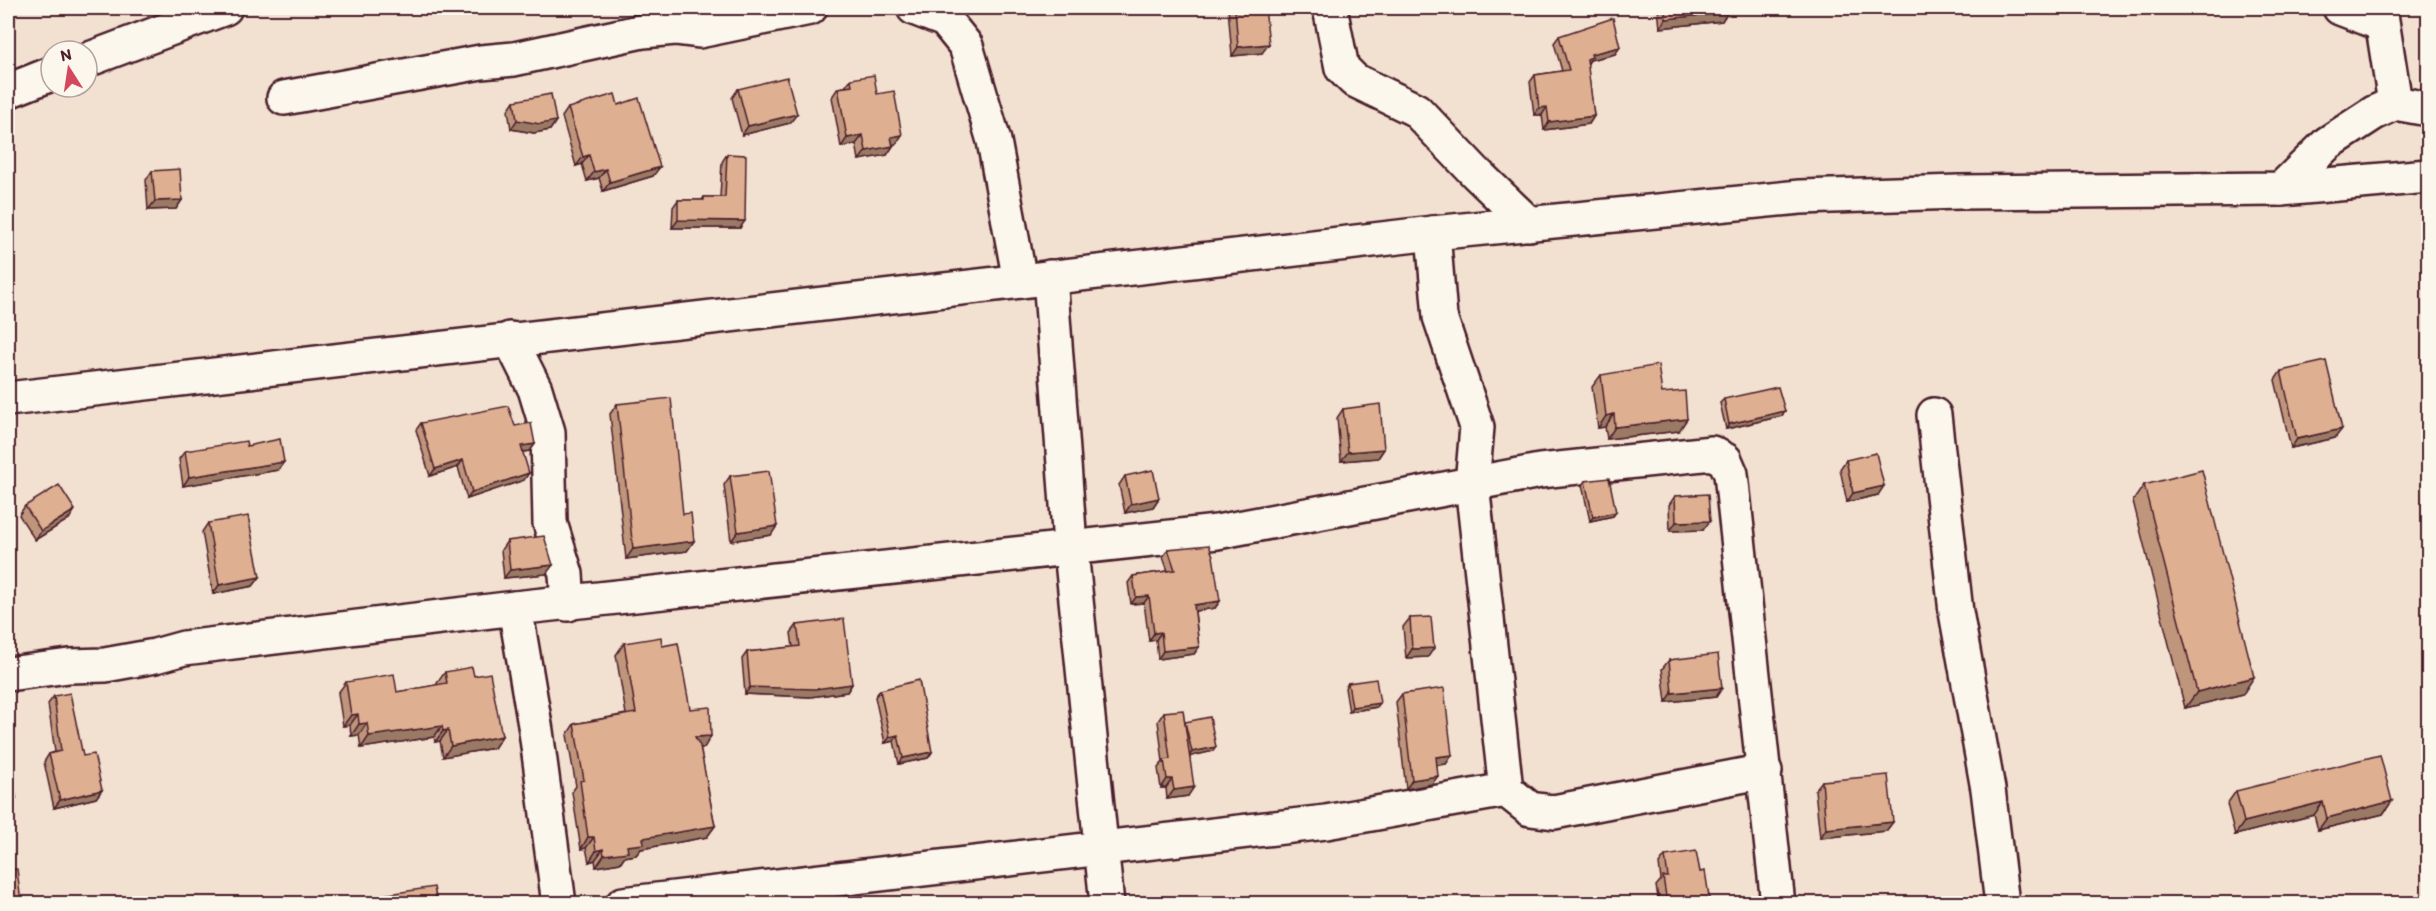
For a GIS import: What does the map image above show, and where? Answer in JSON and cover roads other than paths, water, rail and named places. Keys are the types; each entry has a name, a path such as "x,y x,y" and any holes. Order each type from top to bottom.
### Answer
{"street":[{"path":"99,55 225,8"},
{"path":"284,98 514,59 643,31 675,28 699,31 810,8"},
{"path":"914,8 945,20 966,46 1035,279 1071,549 1107,903"},
{"path":"1330,8 1342,68 1354,80 1416,110 1529,224"},
{"path":"2340,8 2381,16 2395,104"},
{"path":"8,91 39,79"},
{"path":"2281,189 2328,143 2374,114 2395,104 2428,109"},
{"path":"8,399 1433,233 1800,197 1959,192 2281,189 2428,176"},
{"path":"1433,233 1440,317 1478,427 1472,484 1506,790 1530,809 1554,812 1765,771"},
{"path":"510,339 535,389 548,432 550,523 566,574 568,604"},
{"path":"1934,415 1956,612 1988,789 2002,903"},
{"path":"8,674 69,666 105,665 184,648 515,608 1217,532 1539,471 1712,453 1725,460 1731,474 1778,903"},
{"path":"515,608 536,730 559,903"},
{"path":"623,903 1101,846 1326,822 1506,790"}]}
